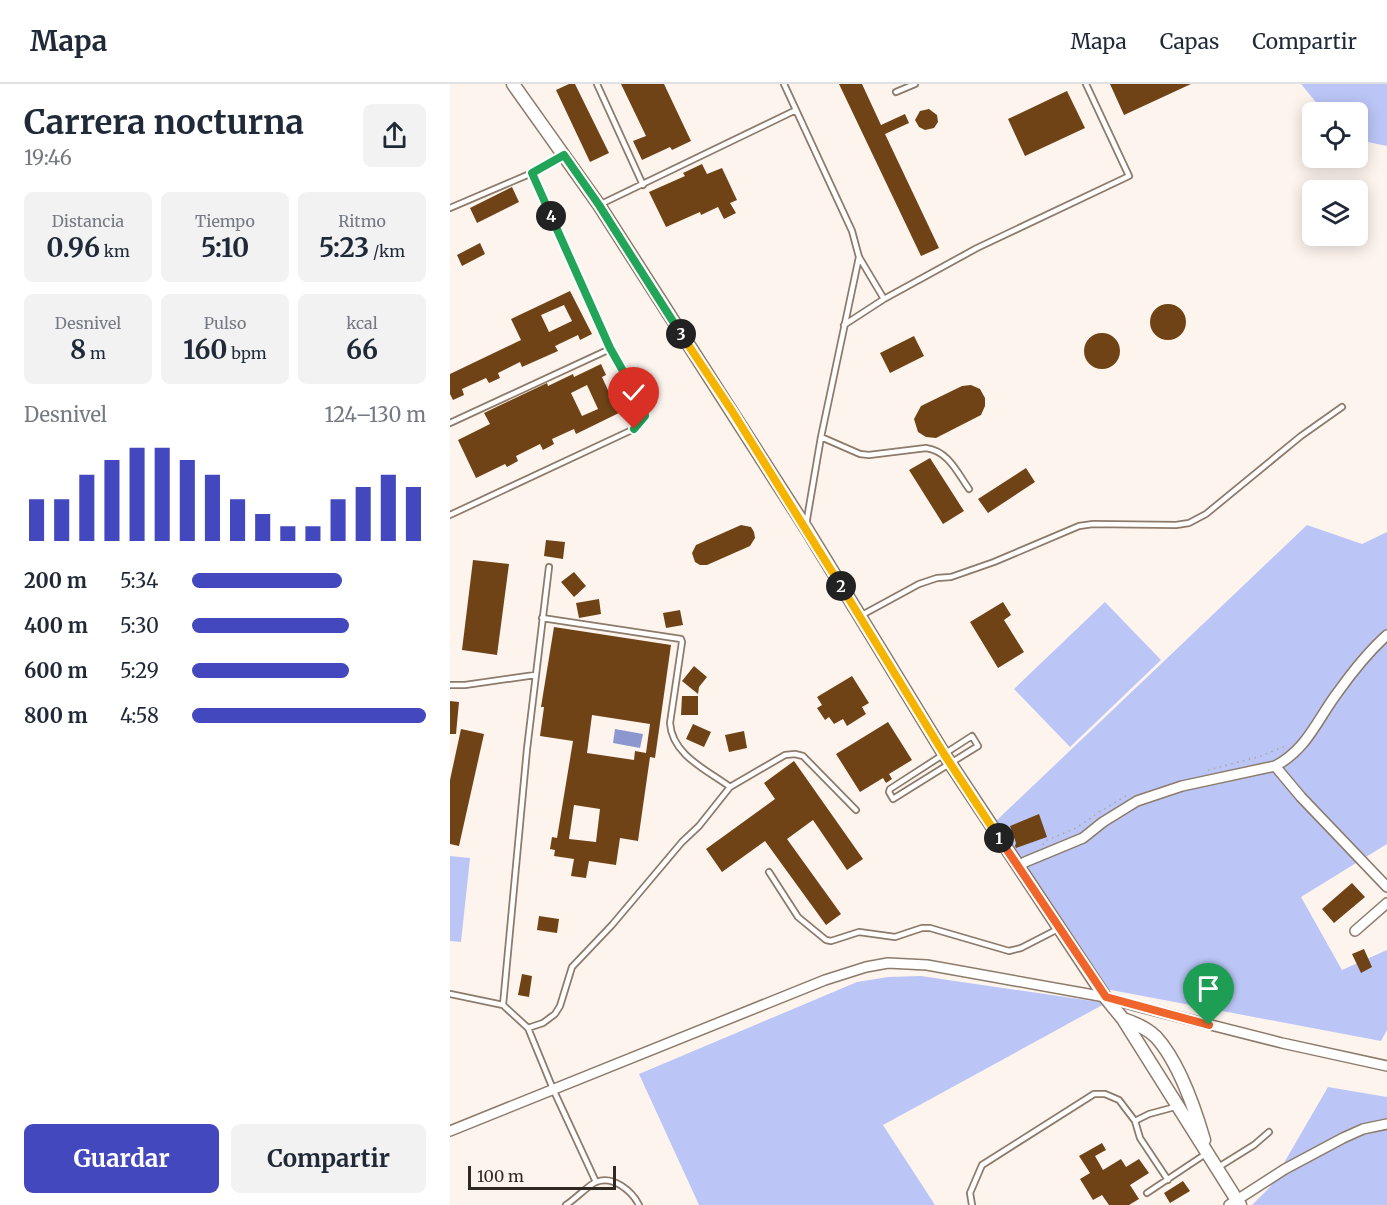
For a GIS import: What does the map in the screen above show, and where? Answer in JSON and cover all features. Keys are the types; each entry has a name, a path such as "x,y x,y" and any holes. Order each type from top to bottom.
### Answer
{"street":[{"path":"513,84 599,205 806,528 947,758 1018,867 1123,1019 1208,1152 1236,1203 1285,1169 1343,1138 1363,1129 1387,1124"},
{"path":"1018,867 1038,856 1083,838 1137,801 1182,786 1275,766 1286,761 1298,751 1337,692 1363,659 1387,635"},
{"path":"1275,766 1387,889 1385,895 1387,903 1355,931"},
{"path":"450,1131 825,980 866,967 888,963 927,965 1106,997 1282,1043 1387,1066"},
{"path":"1123,1019 1141,1026 1156,1036 1166,1050 1194,1104 1208,1152"}],"lane":[{"path":"597,84 643,185"},
{"path":"783,84 852,231 859,257 884,298"},
{"path":"896,92 915,84"},
{"path":"844,325 884,298 977,248 1129,176 1086,84"},
{"path":"599,205 796,110"},
{"path":"450,208 532,173 564,155"},
{"path":"450,515 634,429 645,416 644,408 610,348 532,173"},
{"path":"806,528 821,437 859,257"},
{"path":"450,423 610,348"},
{"path":"860,616 919,584 937,578 951,577 994,562 1079,526 1189,523 1206,514 1301,436 1342,407"},
{"path":"821,437 860,454 869,455 926,447 934,449 945,455 969,489"},
{"path":"503,1005 535,675 549,567"},
{"path":"542,618 681,639 670,723 672,736 678,747 730,787"},
{"path":"450,685 465,686 535,675"},
{"path":"947,758 916,784 893,799 889,792 890,789 911,775 947,758 978,746 972,736 947,758"},
{"path":"528,1028 543,1023 555,1014 560,1006 572,967 612,925 682,842 699,826 730,787 778,758 795,754 803,756 856,810"},
{"path":"911,775 916,784"},
{"path":"769,872 798,917 826,940 859,932 895,937 922,928 930,928 1010,951 1021,948 1060,928"},
{"path":"450,994 503,1005 528,1028 596,1182"},
{"path":"972,1205 970,1193 982,1165 1094,1094 1115,1097 1135,1121 1140,1138 1168,1180"},
{"path":"1135,1121 1149,1114 1178,1107"},
{"path":"1217,1168 1254,1145 1269,1132"},
{"path":"1147,1192 1208,1152"},
{"path":"566,1205 596,1182 619,1184 627,1189 639,1205"}],"path":[{"path":"1205,771 1279,750 1291,742"},
{"path":"1038,856 1045,841 1076,828 1134,792"}],"shaded area":[{"path":"1301,84 1387,84 1387,146 1368,142 1368,102 1316,102"},
{"path":"1307,525 1362,544 1387,532 1387,844 1301,897 1342,970 1387,950 1387,1030 1381,1041 1095,987 995,822"},
{"path":"1105,602 1161,660 1070,747 1014,689"},
{"path":"615,729 643,734 640,748 613,743"},
{"path":"450,856 470,858 461,942 450,941"},
{"path":"921,976 1106,1003 883,1125 935,1205 699,1205 639,1074 857,982 888,977"},
{"path":"1328,1087 1387,1097 1387,1205 1252,1205 1270,1187"}],"building":[{"path":"569,84 575,84 609,153 590,162 556,90"},
{"path":"621,84 664,84 691,141 672,150 670,147 642,160 633,141 646,136"},
{"path":"839,84 862,84 881,125 905,114 909,123 885,134 939,248 921,256"},
{"path":"1110,84 1191,84 1124,115"},
{"path":"1067,91 1085,128 1025,156 1008,119"},
{"path":"929,109 937,115 938,122 934,128 925,130 919,127 915,120 920,111"},
{"path":"702,164 707,174 722,168 737,200 730,203 736,213 724,219 718,207 666,227 649,192 685,176 683,173"},
{"path":"512,187 519,202 477,223 470,208"},
{"path":"480,243 485,254 462,266 457,255"},
{"path":"570,291 592,334 580,340 578,335 555,346 558,351 522,367 520,362 498,373 500,378 489,383 486,378 462,389 464,395 453,400 450,394 450,374 521,340 511,319","holes":["564,305 572,321 549,332 541,315"]},
{"path":"1168,304 1181,309 1186,322 1181,335 1168,340 1155,335 1150,322 1155,309"},
{"path":"1102,333 1115,338 1120,351 1115,364 1102,369 1089,364 1084,351 1089,338"},
{"path":"914,336 924,356 890,373 880,353"},
{"path":"601,364 606,375 602,377 613,401 617,400 623,411 576,434 574,429 552,439 554,444 543,450 540,444 516,456 518,461 507,467 505,464 476,478 458,440 490,424 484,413 547,383 548,386 573,374 574,377","holes":["587,385 598,409 582,416 571,393"]},
{"path":"971,385 980,389 985,398 985,406 981,415 936,438 926,437 918,432 914,419 921,406 962,386"},
{"path":"930,458 964,511 943,524 909,470"},
{"path":"1026,468 1035,482 988,513 978,499"},
{"path":"741,525 751,527 754,532 755,538 750,546 707,565 695,562 692,553 696,545"},
{"path":"546,540 565,542 563,559 544,556"},
{"path":"473,560 509,564 497,655 462,650"},
{"path":"574,572 586,586 574,597 561,582"},
{"path":"599,599 601,614 579,618 576,603"},
{"path":"1003,602 1011,615 1004,620 1024,652 998,668 970,622"},
{"path":"680,610 683,625 666,628 663,613"},
{"path":"554,627 671,645 655,758 650,757 638,841 620,838 616,865 589,861 586,878 571,876 574,859 554,856 555,850 550,849 552,837 557,838 573,741 540,736 544,707 541,707","holes":["592,715 650,724 646,753 635,751 634,760 587,753","574,805 600,809 596,842 569,839"]},
{"path":"694,666 707,677 699,687 698,694 682,681"},
{"path":"852,676 869,703 862,707 866,714 847,726 843,719 834,724 829,717 825,720 817,708 822,705 817,697"},
{"path":"682,696 698,696 698,715 681,715"},
{"path":"450,701 459,702 456,734 450,734"},
{"path":"888,722 912,760 889,774 892,779 886,783 883,778 860,792 836,754"},
{"path":"693,724 711,732 704,747 686,739"},
{"path":"461,729 484,734 459,846 450,844 450,780"},
{"path":"744,731 747,748 729,752 725,735"},
{"path":"794,761 863,859 847,870 813,820 787,839 841,914 826,925 765,841 722,872 706,849 775,799 764,783"},
{"path":"1039,814 1047,837 1016,848 1010,826"},
{"path":"1352,883 1365,897 1334,923 1322,909"},
{"path":"539,916 559,919 557,933 537,930"},
{"path":"1364,949 1372,967 1361,973 1352,954"},
{"path":"522,974 532,976 529,997 518,995"},
{"path":"1102,1143 1106,1150 1095,1156 1103,1170 1121,1159 1126,1167 1139,1159 1149,1173 1130,1185 1139,1199 1129,1205 1109,1205 1102,1195 1093,1200 1080,1179 1090,1173 1079,1156"},
{"path":"1183,1181 1190,1191 1170,1203 1164,1193"}],"route":[{"path":"634,429 645,416 644,408 610,348 532,173 564,155 599,205 671,320 732,411 944,754 1106,997 1209,1025"}]}
